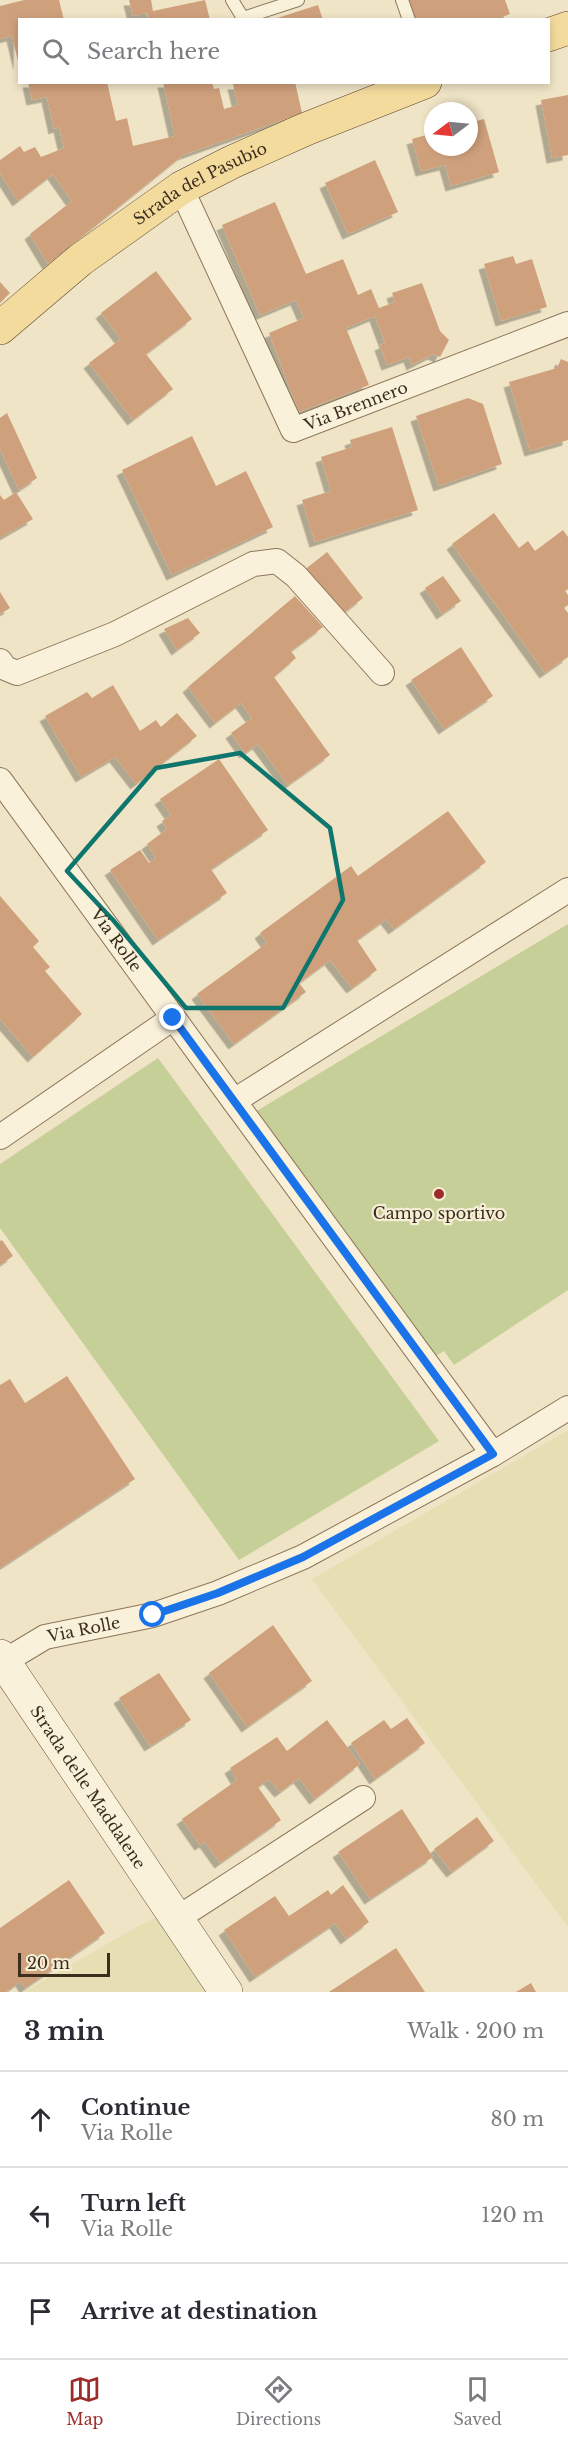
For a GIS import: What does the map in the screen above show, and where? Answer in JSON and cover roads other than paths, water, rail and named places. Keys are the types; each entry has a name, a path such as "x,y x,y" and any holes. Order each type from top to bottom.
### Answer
{"main road":[{"path":"550,35 568,28"},
{"name":"Strada del Pasubio","path":"0,328 80,260 181,188 306,129 420,84"}],"street":[{"name":"Via Brennero","path":"181,188 293,430 568,324"},
{"path":"0,661 5,668 17,673 115,634 253,564 277,561 296,576 381,673"},
{"name":"Via Rolle","path":"0,780 493,1454"},
{"path":"234,1101 568,890"},
{"path":"0,1137 173,1018"},
{"name":"Via Rolle","path":"2,1661 45,1637 153,1615 218,1593 293,1562 493,1454 568,1408"},
{"name":"Strada delle Maddalene","path":"2,1661 226,1992"},
{"path":"178,1918 363,1798"}],"lane":[{"path":"232,0 243,18 298,0"},
{"path":"402,0 409,18"}],"place":[{"name":"Campo sportivo","path":"439,1194"}]}
